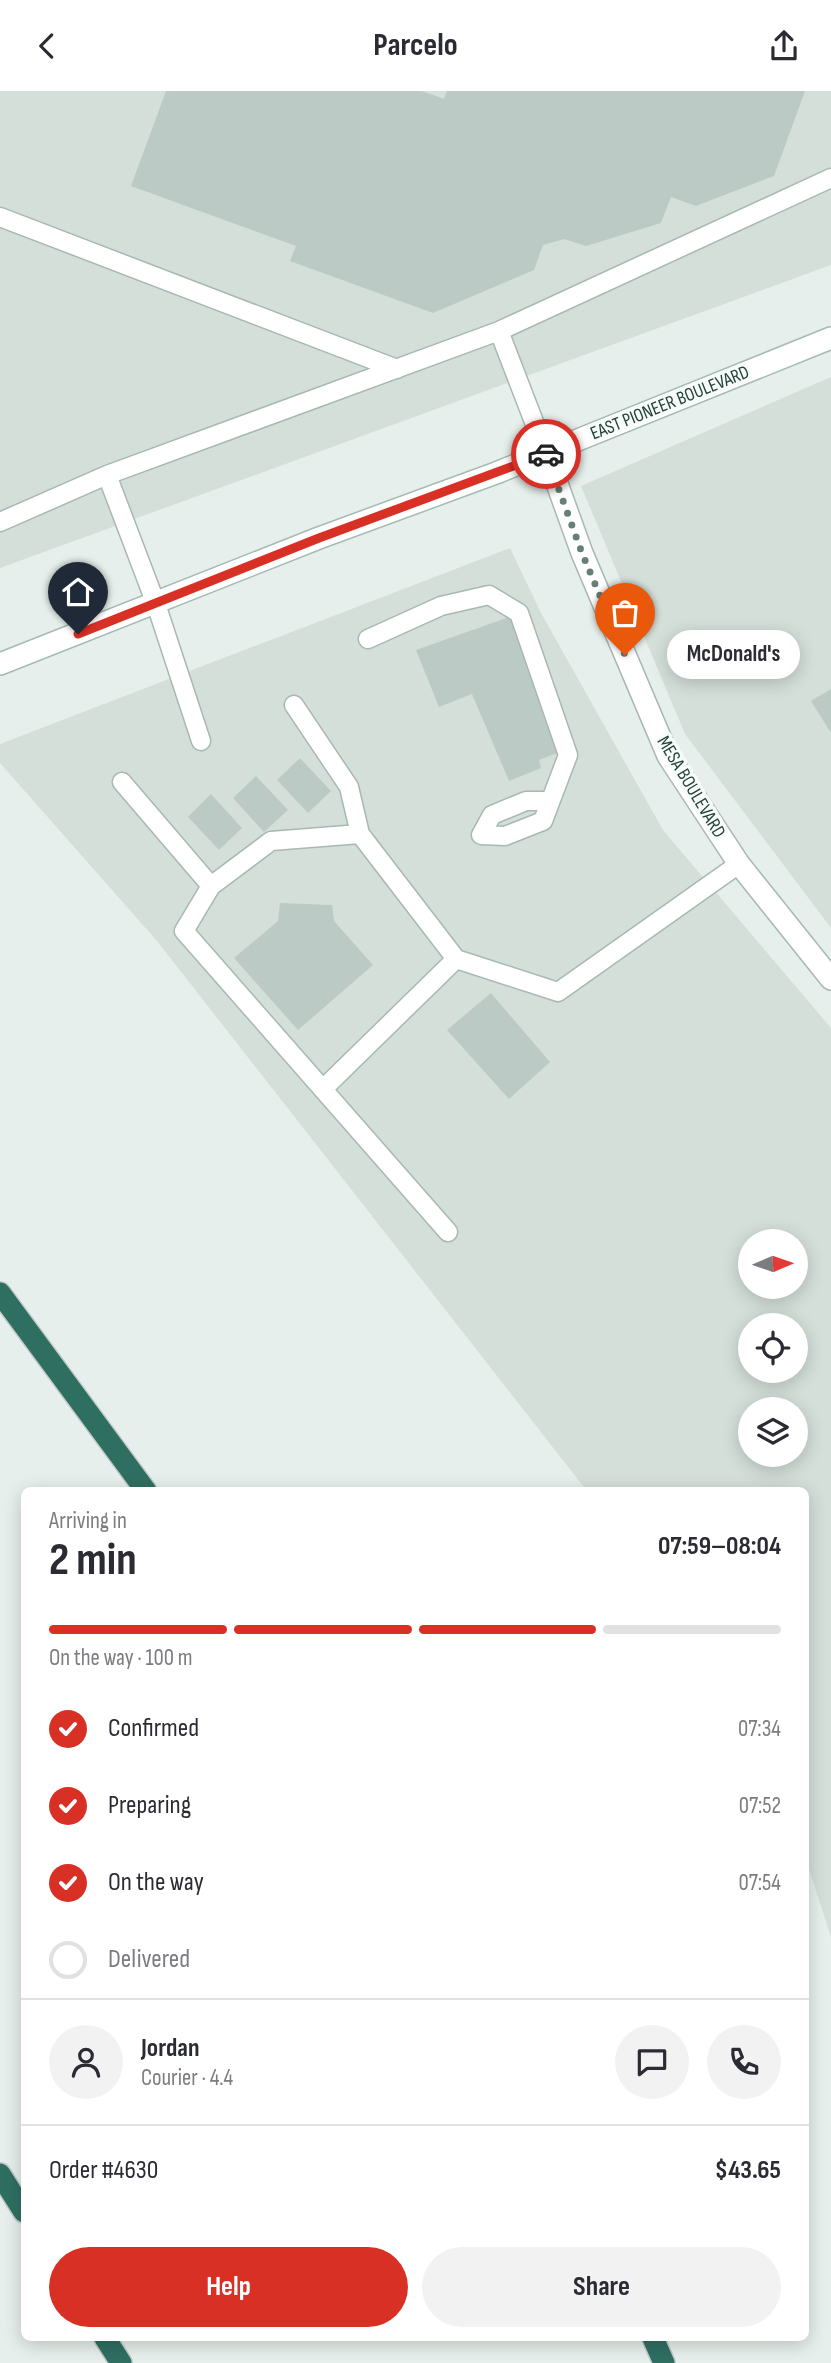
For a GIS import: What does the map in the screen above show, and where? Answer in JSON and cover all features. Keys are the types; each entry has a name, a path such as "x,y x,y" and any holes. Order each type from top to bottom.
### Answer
{"highway":[{"path":"0,1293 143,1487"},
{"path":"0,2174 21,2207"},
{"path":"107,2341 121,2363"},
{"path":"654,2341 663,2363"}],"main road":[{"name":"EAST PIONEER BOULEVARD","path":"0,664 319,538 546,453 831,338"},
{"name":"MESA BOULEVARD","path":"546,453 582,553 668,756 738,865 831,979"}],"lane":[{"path":"0,522 107,475 499,331 831,178"},
{"path":"0,217 397,369"},
{"path":"499,331 546,453"},
{"path":"107,475 156,604 201,741"},
{"path":"368,639 440,606 489,595 519,613 568,755 543,821 505,837 481,835 492,815 526,801 550,801"},
{"path":"294,705 349,787 360,834 456,959 558,992 738,865"},
{"path":"122,782 211,886"},
{"path":"360,834 271,841 211,886 184,931 448,1232"},
{"path":"323,1089 456,959"}],"shaded area":[{"path":"0,91 831,91 831,265 0,568"},
{"path":"831,377 831,928 685,734 581,486"},
{"path":"510,548 541,613 663,830 831,1028 831,1937 809,1869 809,1487 584,1487 157,941 0,763 0,744"}],"building":[{"path":"166,91 422,91 444,99 447,91 805,91 774,176 696,206 671,197 661,223 586,246 564,239 543,245 534,270 433,313 290,261 296,246 131,186"},
{"path":"512,616 560,752 539,760 541,768 509,781 472,694 439,707 416,650"},
{"path":"831,689 831,733 811,701"},
{"path":"300,758 331,791 308,813 277,780"},
{"path":"256,776 288,810 264,832 233,798"},
{"path":"211,794 242,828 219,850 188,817"},
{"path":"280,903 332,905 334,921 373,965 298,1030 234,958 278,921"},
{"path":"491,993 550,1062 509,1099 447,1030"}],"way so far":[{"path":"546,454 582,553 625,655"}],"place":[{"name":"McDonald's","path":"625,655"}],"route":[{"path":"78,634 319,538 546,454"}]}
